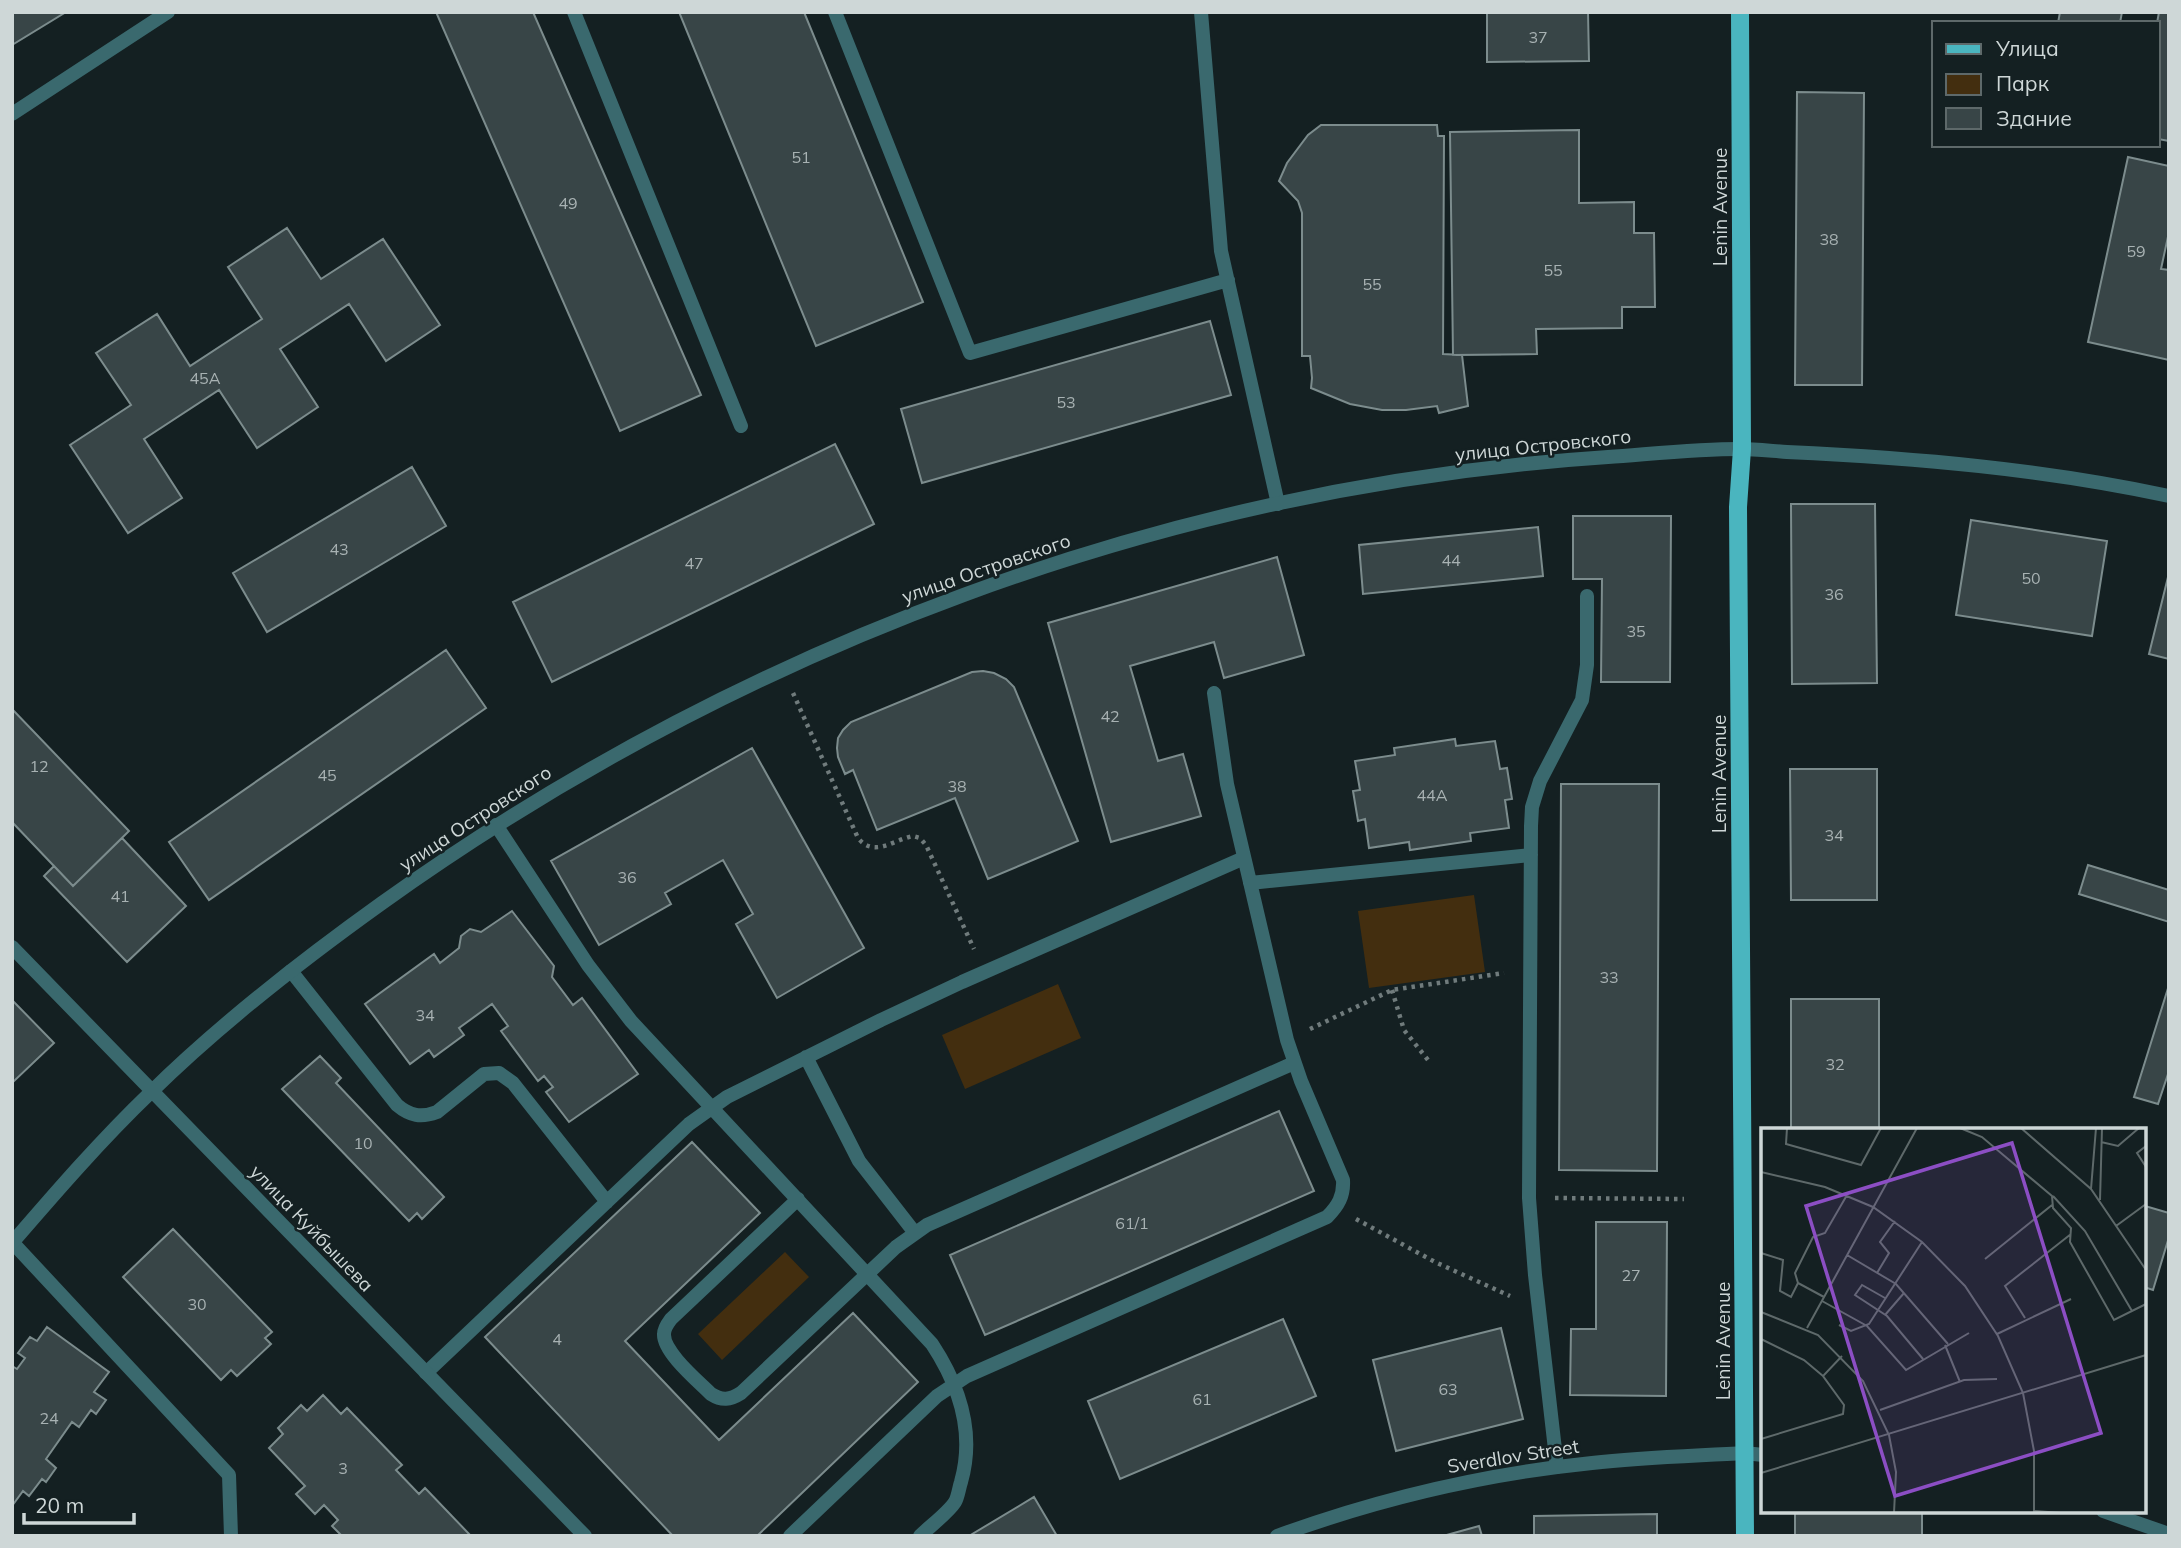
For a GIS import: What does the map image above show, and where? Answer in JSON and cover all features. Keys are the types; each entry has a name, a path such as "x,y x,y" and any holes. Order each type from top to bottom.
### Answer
{"main road":[{"name":"Lenin Avenue","path":"1740,12 1742,449 1738,507 1754,1454 1745,1536"}],"street":[{"path":"12,114 168,12"},
{"path":"574,12 741,426"},
{"path":"835,12 970,353 1228,280"},
{"path":"1202,12 1221,251 1278,504"},
{"name":"улица Островского","path":"13,1243 65,1182 151,1091 216,1033 291,971 403,888 496,825 645,737 782,669 881,626 1045,566 1200,522 1278,504 1382,483 1555,460 1742,449 1837,453 2053,475 2169,496"},
{"path":"1557,1467 1529,1198 1532,807 1535,793 1548,765 1582,700 1587,665 1587,596"},
{"path":"790,1536 937,1396 955,1384 985,1368 1327,1217 1337,1208 1343,1180 1287,1040 1227,784 1214,693"},
{"path":"496,825 612,998 932,1344 955,1384 963,1413 966,1440 964,1473 955,1502 920,1536"},
{"path":"1250,883 1531,855"},
{"path":"426,1373 689,1124 711,1107 902,1010 1244,858"},
{"name":"улица Куйбышева","path":"12,947 585,1536"},
{"path":"291,971 406,1112 427,1116 437,1112 484,1074 499,1073 513,1083 607,1202"},
{"path":"806,1057 859,1161 915,1233"},
{"path":"798,1199 665,1327 664,1334 671,1352 718,1398 733,1398 741,1393 867,1273 915,1233 1294,1063"},
{"path":"13,1243 229,1475 231,1536"},
{"name":"Sverdlov Street","path":"1277,1536 1411,1494 1503,1475 1595,1462 1754,1454"},
{"path":"2109,1513 2169,1534"}],"path":[{"path":"782,669 858,838 863,845 881,848 913,836 920,838 926,845 984,972"},
{"path":"1287,1040 1392,990 1531,969"},
{"path":"1392,990 1404,1030 1428,1059"},
{"path":"1529,1198 1684,1199"},
{"path":"1337,1208 1435,1262 1539,1308"}],"green space":[{"path":"1474,895 1485,972 1369,988 1358,911"},
{"path":"1058,984 1081,1038 965,1089 942,1035"},
{"path":"785,1252 809,1277 722,1360 698,1334"}],"building":[{"path":"12,12 66,12 12,45"},
{"path":"436,12 533,12 701,395 620,431"},
{"path":"679,12 804,12 923,302 816,346"},
{"path":"1487,12 1588,12 1589,61 1487,62"},
{"path":"2060,12 2122,12 2120,21 2058,21"},
{"path":"2159,12 2169,12 2169,141 2160,139 2160,21 2157,21"},
{"path":"1797,92 1864,93 1862,385 1795,385"},
{"path":"1321,125 1437,125 1438,136 1444,136 1443,354 1462,355 1468,406 1439,413 1437,406 1382,410 1350,404 1311,388 1310,356 1302,356 1302,213 1298,201 1279,181 1287,163 1308,135"},
{"path":"1579,130 1579,203 1634,202 1634,233 1654,233 1655,307 1622,307 1622,328 1536,329 1537,354 1453,355 1450,132"},
{"path":"2128,157 2169,166 2169,232 2161,269 2169,270 2169,360 2088,342"},
{"path":"287,228 321,279 383,239 440,325 386,361 349,304 280,349 318,407 257,448 219,390 144,439 182,498 128,533 70,445 131,405 96,353 157,314 190,366 262,319 228,267"},
{"path":"1210,321 1231,395 922,483 901,409"},
{"path":"835,444 874,524 552,682 513,602"},
{"path":"412,467 446,526 267,632 233,573"},
{"path":"1791,504 1875,504 1877,683 1792,684"},
{"path":"1573,516 1671,516 1670,682 1601,682 1602,579 1573,579"},
{"path":"1971,520 2107,541 2092,636 1956,615"},
{"path":"1538,527 1543,576 1363,594 1359,545"},
{"path":"1277,557 1304,655 1224,678 1214,642 1130,666 1158,761 1183,754 1201,816 1111,842 1048,623"},
{"path":"2169,573 2169,659 2149,654"},
{"path":"446,650 486,708 209,900 169,842"},
{"path":"983,671 1006,679 1014,687 1078,841 988,879 955,798 877,830 853,770 845,774 837,748 838,738 851,722 972,672"},
{"path":"12,709 129,831 73,886 12,822"},
{"path":"1455,739 1456,746 1495,741 1500,769 1507,768 1512,799 1505,800 1509,828 1470,833 1471,841 1410,850 1409,842 1369,848 1365,819 1358,821 1353,791 1360,790 1355,761 1395,755 1394,748"},
{"path":"752,748 864,948 777,998 736,924 753,914 723,860 665,893 671,904 599,945 551,861"},
{"path":"1790,769 1877,769 1877,900 1791,900"},
{"path":"1561,784 1659,784 1657,1171 1559,1170"},
{"path":"122,838 186,906 127,962 44,876 54,866 73,886"},
{"path":"2088,865 2169,890 2169,922 2079,894"},
{"path":"512,911 554,966 552,977 573,1005 582,998 638,1074 569,1122 546,1092 553,1087 544,1076 538,1081 501,1031 508,1026 492,1004 459,1028 464,1035 434,1057 429,1050 410,1064 365,1004 434,954 440,963 459,948 461,936 470,929 481,932"},
{"path":"2169,985 2169,1071 2158,1104 2134,1097"},
{"path":"1791,999 1879,999 1879,1128 1791,1128"},
{"path":"12,1000 54,1043 12,1083"},
{"path":"320,1056 341,1078 336,1083 444,1197 422,1219 417,1213 409,1221 282,1089"},
{"path":"1279,1111 1314,1191 985,1335 950,1255"},
{"path":"692,1142 760,1213 625,1341 719,1440 853,1313 918,1382 757,1536 673,1536 485,1337"},
{"path":"2146,1206 2169,1213 2169,1237 2153,1290 2146,1288"},
{"path":"1596,1222 1667,1222 1666,1396 1570,1395 1571,1329 1596,1329"},
{"path":"173,1229 272,1332 265,1338 271,1344 237,1376 231,1370 221,1380 123,1277"},
{"path":"1283,1319 1316,1396 1120,1479 1088,1401"},
{"path":"47,1327 109,1372 94,1392 106,1400 96,1414 91,1410 79,1427 72,1422 46,1459 56,1468 46,1482 42,1479 29,1496 23,1491 12,1506 12,1366 17,1369 25,1358 18,1353 30,1337 37,1341"},
{"path":"1501,1328 1523,1419 1396,1451 1373,1360"},
{"path":"323,1395 341,1414 347,1408 402,1465 396,1470 419,1494 425,1488 471,1536 342,1536 332,1526 338,1520 324,1505 315,1514 296,1494 305,1486 269,1448 283,1434 278,1428 301,1405 307,1411"},
{"path":"1034,1497 1057,1536 969,1536"},
{"path":"1795,1513 1922,1513 1922,1536 1795,1536"},
{"path":"1657,1514 1657,1536 1534,1536 1534,1516"},
{"path":"1479,1526 1482,1536 1443,1536"}]}
